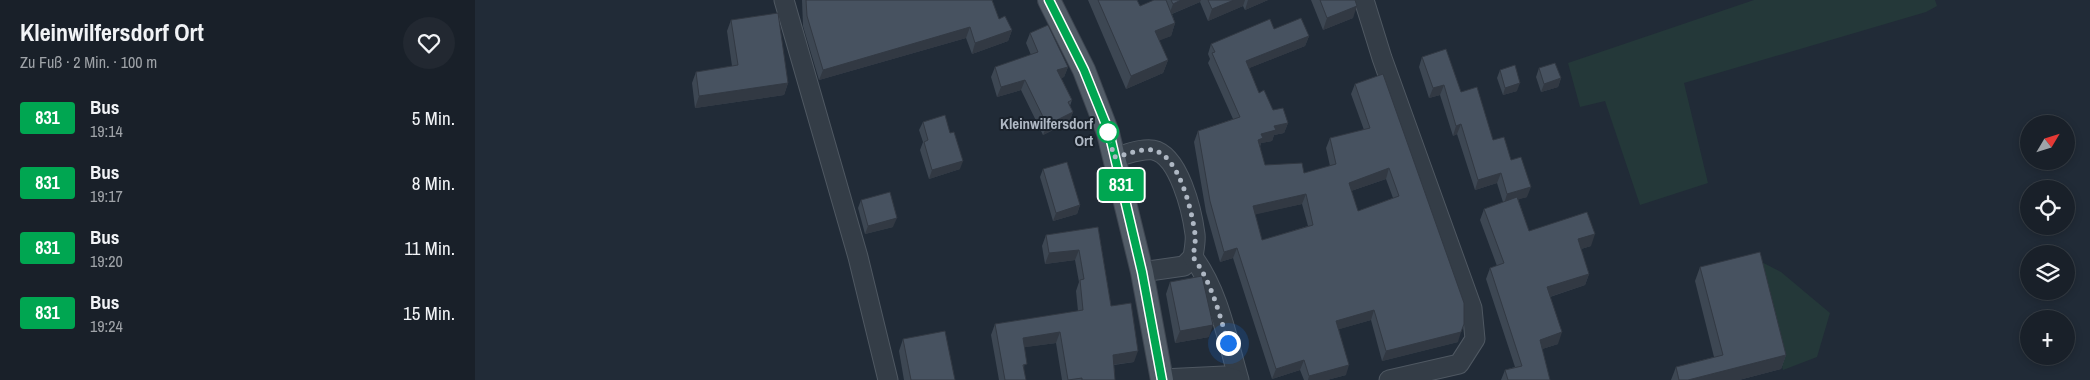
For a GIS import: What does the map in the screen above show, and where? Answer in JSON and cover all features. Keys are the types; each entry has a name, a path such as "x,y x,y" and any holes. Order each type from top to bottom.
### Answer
{"main road":[{"path":"1049,0 1084,70 1109,132 1142,272 1162,379"}],"street":[{"path":"784,0 858,257 888,380"},
{"path":"1364,0 1382,58 1472,308 1475,339 1461,372 1389,380"},
{"path":"1114,157 1153,150 1163,155 1172,164 1181,181 1195,235 1193,257 1184,266 1142,272"},
{"path":"1193,257 1205,273 1211,288 1238,380"},
{"path":"1162,379 1224,376 1238,380"}],"green space":[{"path":"1754,0 1935,0 1937,6 1926,12 1684,83 1708,183 1640,205 1605,101 1580,107 1568,63"},
{"path":"1752,257 1781,272 1830,313 1817,357 1783,370"}],"building":[{"path":"806,0 992,0 999,19 1005,16 1012,30 975,43 970,27 823,70 807,16"},
{"path":"1098,0 1137,0 1140,6 1154,0 1166,0 1175,23 1155,31 1168,60 1131,76"},
{"path":"1171,0 1181,0 1173,4"},
{"path":"1208,0 1234,0 1212,9"},
{"path":"1320,0 1355,0 1357,6 1327,18"},
{"path":"778,13 788,83 699,96 696,72 738,65 731,20"},
{"path":"1301,18 1309,36 1246,61 1259,93 1264,90 1273,110 1283,108 1288,123 1274,126 1276,130 1261,134 1263,138 1258,140 1265,165 1302,163 1304,173 1336,164 1330,138 1370,128 1355,84 1383,74 1464,303 1464,324 1461,332 1386,351 1374,310 1336,321 1349,365 1309,376 1304,360 1276,369 1237,248 1224,252 1210,201 1198,131 1240,117 1212,53 1215,52 1211,44 1270,19 1274,29","holes":["1389,168 1399,196 1358,211 1349,183","1306,194 1313,225 1262,240 1253,206"]},
{"path":"1048,25 1068,67 1057,70 1072,100 1068,102 1073,112 1047,125 1025,80 1001,87 995,67 1038,52 1030,33"},
{"path":"1446,49 1461,92 1477,87 1493,140 1504,137 1511,160 1521,157 1531,187 1507,194 1501,173 1478,180 1461,124 1456,126 1444,85 1433,88 1422,57"},
{"path":"1555,63 1561,78 1544,84 1539,68"},
{"path":"1515,65 1520,83 1505,88 1500,70"},
{"path":"945,115 950,133 954,132 963,161 932,170 924,142 928,140 923,122"},
{"path":"1067,162 1080,205 1056,213 1043,169"},
{"path":"890,192 897,218 868,226 861,200"},
{"path":"1517,197 1529,231 1587,212 1595,234 1578,239 1589,274 1547,287 1562,332 1540,340 1550,380 1508,380 1505,370 1522,366 1490,268 1504,263 1484,209"},
{"path":"1098,227 1111,306 1131,303 1138,351 1113,355 1115,380 1082,380 1082,378 1068,380 1060,332 1023,338 1027,364 1023,365 1026,380 1005,380 995,324 1083,310 1080,280 1084,279 1079,250 1049,253 1046,235"},
{"path":"1760,252 1786,355 1688,380 1679,380 1676,367 1723,355 1700,267"},
{"path":"1202,276 1213,325 1180,331 1170,282"},
{"path":"945,331 955,380 911,380 903,339"}],"bus line":[{"name":"831","path":"1049,0 1084,70 1109,132 1142,272 1162,380"}],"place":[{"name":"Kleinwilfersdorf Ort","path":"1108,132"}],"route":[{"path":"1108,132 1114,157 1153,150 1163,155 1172,164 1181,181 1195,235 1193,257 1205,273 1228,343"}]}
